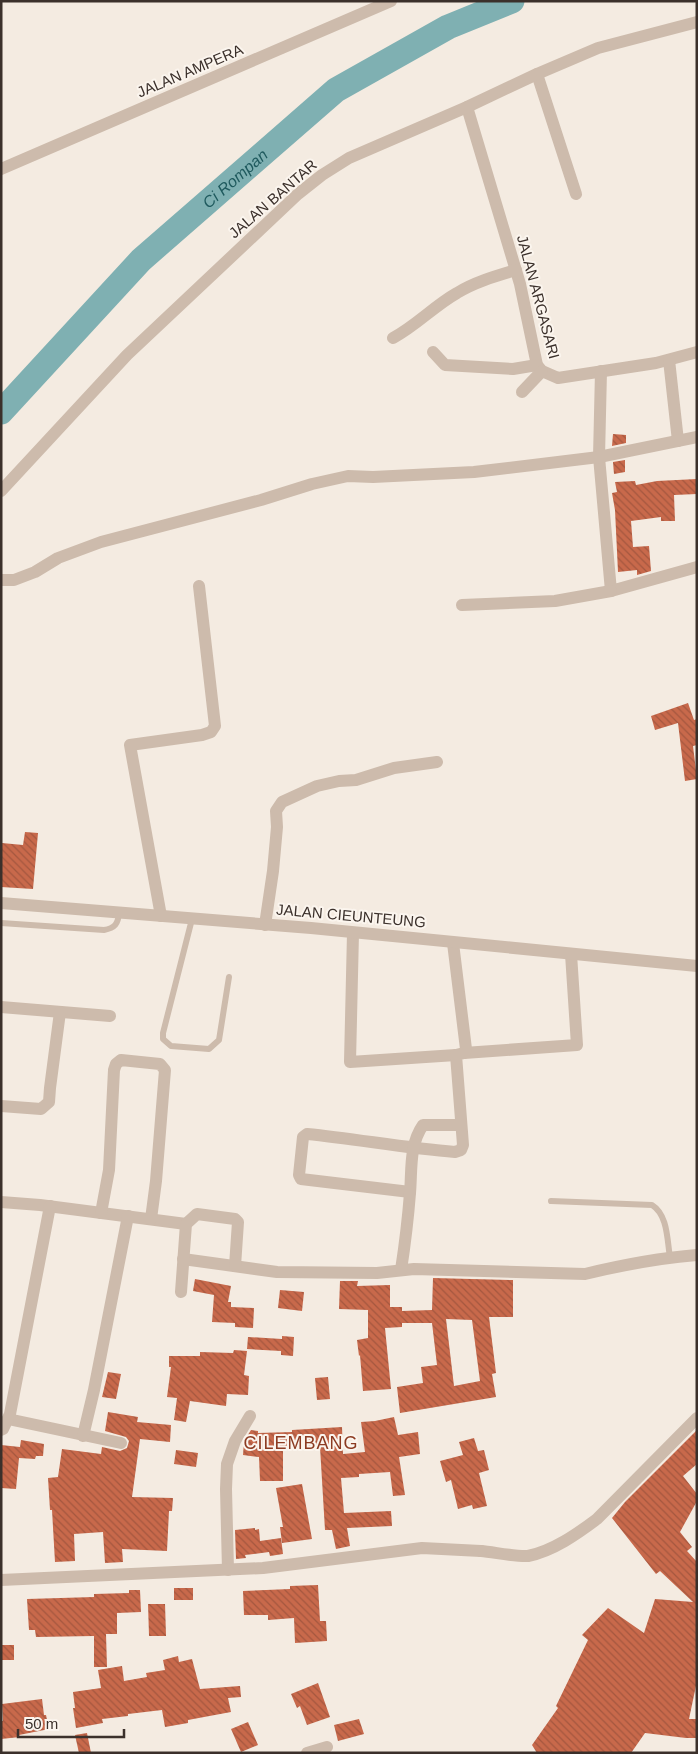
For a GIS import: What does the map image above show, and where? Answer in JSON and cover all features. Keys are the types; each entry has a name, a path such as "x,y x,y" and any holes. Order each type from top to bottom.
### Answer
{"street":[{"name":"JALAN AMPERA","path":"1,169 391,1"},
{"name":"JALAN BANTAR","path":"1,492 127,355 298,194 322,175 349,158 598,48 697,22"},
{"path":"537,74 576,194"},
{"name":"JALAN ARGASARI","path":"467,107 516,270 540,368 558,378 669,360 697,352"},
{"path":"393,338 410,329 458,292 489,278 516,270"},
{"path":"433,352 445,365 513,369 540,368"},
{"path":"669,360 678,441"},
{"path":"522,392 540,368"},
{"path":"601,371 599,456 611,591"},
{"path":"1,580 14,580 35,572 58,558 102,542 260,500 312,484 348,476 373,477 474,472 599,456 697,437"},
{"path":"462,605 554,601 611,591 697,568"},
{"path":"161,916 130,745 202,735 211,732 215,726 200,586"},
{"path":"265,925 273,871 276,811 282,802 317,786 339,781 356,780 394,768 437,762"},
{"name":"JALAN CIEUNTEUNG","path":"1,903 454,942 697,966"},
{"path":"353,933 350,1062 577,1045 572,954"},
{"path":"454,942 466,1049 460,1054"},
{"path":"1,1008 110,1016"},
{"path":"1,1106 41,1109 49,1102 60,1012"},
{"path":"410,1192 301,1179 299,1175 302,1137 305,1135 354,1139 455,1152 461,1150 464,1145 461,1125 460,1054"},
{"path":"101,1213 109,1170 114,1070 116,1064 121,1060 160,1064 165,1070 151,1219"},
{"path":"401,1270 413,1148 423,1125 461,1125"},
{"path":"1,1202 50,1206 186,1224"},
{"path":"50,1206 42,1257 5,1424 121,1443"},
{"path":"181,1292 186,1224 194,1215 200,1213 237,1220 239,1225 235,1266"},
{"path":"83,1436 94,1390 128,1216"},
{"path":"183,1259 285,1272 377,1272 414,1269 585,1274 612,1266 697,1255"},
{"path":"228,1570 227,1464 235,1441 250,1416"},
{"path":"1,1580 263,1568 422,1548 527,1556 554,1547 597,1519 697,1418"},
{"path":"307,1753 327,1747"}],"lane":[{"path":"1,923 104,930 114,927 118,923 119,913"},
{"path":"192,919 163,1039 171,1046 209,1049 215,1045 219,1040 229,978"},
{"path":"551,1201 652,1205 658,1208 663,1216 670,1257"}],"building":[{"path":"613,434 626,435 626,443 612,446"},
{"path":"625,460 625,472 614,474 613,462"},
{"path":"697,479 697,494 674,495 675,521 661,521 661,517 631,521 633,547 649,546 651,571 637,575 637,570 618,572 615,510 612,493 617,492 615,482 635,481 636,485 657,481"},
{"path":"688,703 694,720 697,719 697,745 693,746 697,779 685,781 678,723 655,730 651,716"},
{"path":"25,832 38,833 33,889 1,887 2,843 23,845"},
{"path":"433,1278 513,1280 513,1317 489,1317 496,1373 492,1374 496,1397 400,1413 397,1387 423,1383 421,1367 437,1365 432,1323 402,1323 402,1327 385,1328 391,1389 363,1391 357,1340 368,1338 368,1310 339,1309 340,1281 358,1281 357,1286 390,1285 390,1307 402,1307 402,1311 432,1310","holes":["446,1319 472,1320 480,1381 454,1386"]},
{"path":"195,1279 231,1286 228,1302 231,1302 231,1307 254,1308 253,1328 235,1327 235,1323 212,1322 214,1295 193,1291"},
{"path":"280,1290 304,1292 302,1311 278,1308"},
{"path":"282,1336 294,1337 293,1356 281,1355 281,1351 247,1349 248,1337 282,1339"},
{"path":"234,1350 247,1351 244,1375 249,1376 248,1395 227,1394 226,1406 190,1401 186,1422 174,1420 177,1398 167,1397 171,1367 169,1367 169,1356 200,1356 200,1352 233,1353"},
{"path":"108,1372 121,1374 116,1399 102,1397"},
{"path":"328,1377 330,1399 317,1400 315,1378"},
{"path":"108,1412 138,1417 137,1422 171,1425 170,1442 140,1439 132,1497 173,1498 172,1511 169,1511 167,1551 122,1549 123,1562 105,1563 103,1532 74,1534 75,1561 55,1562 48,1478 58,1477 62,1449 101,1454 102,1447 120,1451 127,1448 129,1441 126,1437 105,1431"},
{"path":"394,1417 398,1435 418,1432 420,1454 399,1457 405,1495 393,1496 390,1472 359,1474 359,1477 341,1478 344,1513 391,1511 392,1526 347,1528 350,1546 336,1549 332,1530 325,1530 320,1447 283,1448 283,1481 260,1481 259,1457 243,1455 244,1441 251,1430 258,1431 258,1433 292,1432 292,1430 342,1427 343,1454 365,1452 361,1422"},
{"path":"697,1430 697,1464 683,1476 697,1494 697,1501 680,1532 692,1547 687,1551 697,1562 697,1681 689,1719 697,1719 697,1738 645,1733 631,1753 537,1753 532,1745 558,1708 556,1706 588,1640 582,1635 608,1608 644,1633 655,1599 693,1602 660,1571 656,1574 612,1518 625,1502"},
{"path":"474,1438 478,1451 484,1450 489,1470 479,1473 487,1506 473,1509 472,1505 458,1509 451,1480 446,1482 440,1461 463,1455 459,1442"},
{"path":"21,1440 44,1444 43,1456 36,1456 35,1459 19,1458 16,1489 1,1488 1,1445 20,1447"},
{"path":"176,1450 198,1453 196,1467 174,1464"},
{"path":"302,1484 312,1539 282,1543 280,1527 283,1527 276,1488"},
{"path":"255,1528 255,1530 259,1529 260,1541 281,1538 283,1554 270,1556 269,1552 245,1555 246,1558 236,1559 235,1530"},
{"path":"318,1585 320,1621 326,1621 327,1641 295,1643 294,1618 268,1620 268,1615 244,1615 243,1591 290,1589 290,1586"},
{"path":"174,1588 193,1588 193,1600 174,1600"},
{"path":"129,1590 140,1590 141,1612 117,1613 117,1634 106,1634 107,1667 94,1667 94,1636 36,1637 35,1630 29,1630 27,1599 94,1597 94,1594 129,1593"},
{"path":"148,1604 165,1604 166,1636 149,1636"},
{"path":"1,1645 14,1645 14,1660 1,1660"},
{"path":"178,1656 179,1662 192,1659 200,1689 240,1686 241,1697 228,1698 231,1712 188,1720 188,1723 165,1727 162,1710 102,1719 103,1723 76,1728 73,1692 101,1688 98,1670 122,1666 124,1681 147,1677 146,1673 165,1670 163,1660"},
{"path":"318,1683 330,1717 307,1725 300,1706 297,1708 291,1694"},
{"path":"42,1699 44,1715 46,1715 49,1729 19,1735 20,1737 1,1739 2,1704"},
{"path":"359,1719 364,1734 338,1741 334,1725"},
{"path":"248,1722 258,1745 241,1752 231,1729"},
{"path":"87,1733 91,1753 79,1753 75,1735"}],"waterway":[{"name":"Ci Rompan","path":"1,412 141,260 336,90 448,27 512,1"}],"district":[{"name":"CILEMBANG","path":"301,1443"}]}
